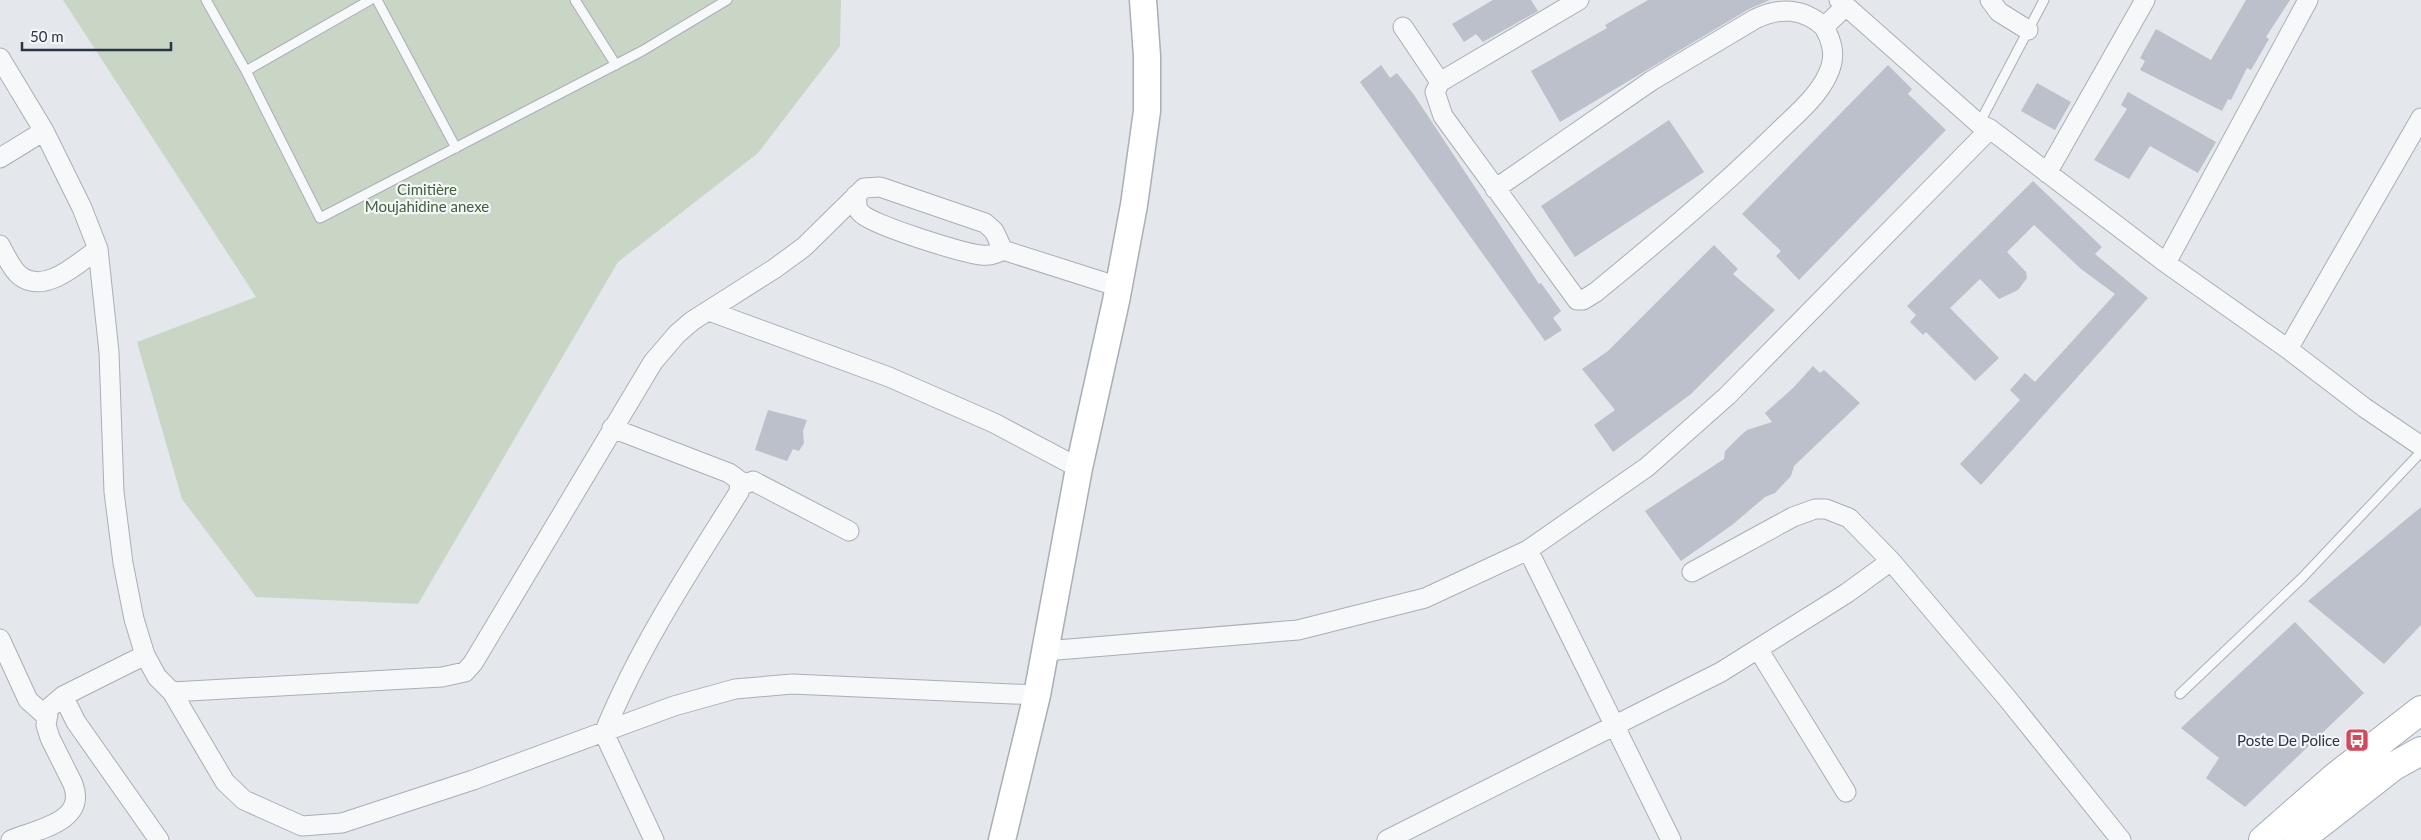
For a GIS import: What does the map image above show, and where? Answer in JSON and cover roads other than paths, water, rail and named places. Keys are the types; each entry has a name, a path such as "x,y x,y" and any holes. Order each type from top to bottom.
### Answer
{"main road":[{"path":"2263,840 2335,777 2421,710"},
{"path":"2307,838 2394,766 2421,751"}],"street":[{"path":"1002,840 1045,651 1079,468 1119,287 1134,206 1147,112 1147,56 1143,0"},
{"path":"1495,189 1651,81 1755,19 1770,13 1789,11 1808,15 1824,27 1829,36 1834,54 1829,73 1823,85 1734,175 1668,233 1586,298 1575,298 1495,189 1441,112 1435,92 1440,82 1579,0"},
{"path":"1990,0 1999,12 2028,30"},
{"path":"2047,173 2145,0"},
{"path":"2166,263 2308,0"},
{"path":"1824,27 1842,3 1984,126 2166,263 2288,348 2365,408 2421,446"},
{"path":"1403,27 1440,82"},
{"path":"0,58 44,131 82,208 98,249 109,352 114,492 124,573 134,619 145,655 157,677 172,692 225,782 244,800 318,833 342,823 464,783 674,706 735,689 792,684 1036,694"},
{"path":"2288,348 2421,118"},
{"path":"1045,651 1298,630 1425,598 1528,550 1647,467 1682,439 1778,346 1984,126"},
{"path":"0,158 44,131"},
{"path":"172,692 442,677 465,672 473,663 522,583 652,362 677,334 804,247 864,188 880,187 985,223 994,231 1003,250"},
{"path":"856,195 857,208 861,214 895,229 978,255 994,255 1003,250 1119,287"},
{"path":"0,245 17,274 28,280 37,281 56,277 98,249"},
{"path":"709,311 890,377 994,423 1079,468"},
{"path":"612,428 729,473 740,481 739,492 660,619 622,688 604,733 654,840"},
{"path":"740,486 753,481 849,531"},
{"path":"1692,572 1793,517 1815,509 1826,509 1849,518 1891,561 2008,698 2121,840"},
{"path":"1528,550 1671,840"},
{"path":"1387,840 1615,727 1713,676 1758,650 1891,561"},
{"path":"0,639 28,700 46,716"},
{"path":"1758,650 1846,792"},
{"path":"12,840 68,817 76,803 76,792 73,784 50,738 46,716 49,708 63,696 145,655"},
{"path":"63,696 76,722 158,840"}],"lane":[{"path":"206,0 246,71 320,218 616,65 727,0"},
{"path":"246,71 370,0"},
{"path":"377,0 456,148"},
{"path":"575,0 616,65"},
{"path":"1984,126 2028,30 2044,0"},
{"path":"2180,694 2302,578 2421,452"}],"place":[{"name":"Poste De Police","path":"2357,740"}],"park label":[{"name":"Cimitière Moujahidine anexe","path":"427,198"}]}
